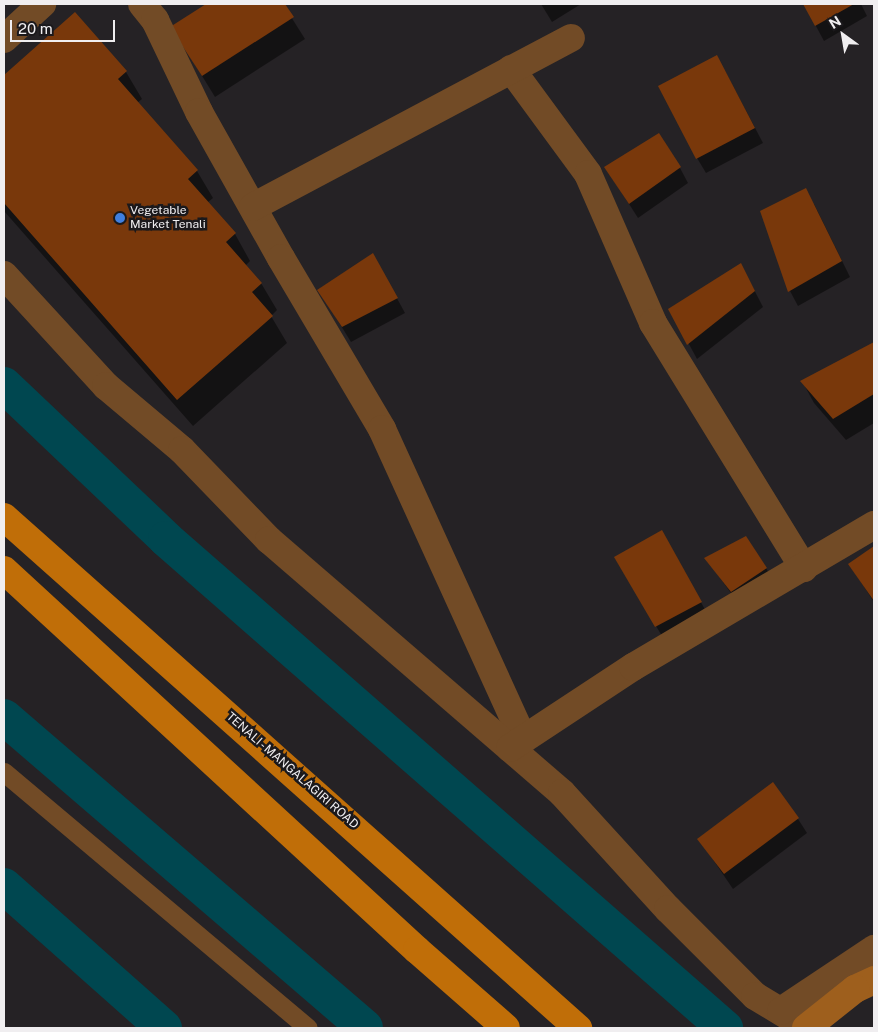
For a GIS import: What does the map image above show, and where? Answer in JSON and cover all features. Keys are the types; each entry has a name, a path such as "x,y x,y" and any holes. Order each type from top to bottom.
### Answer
{"main road":[{"name":"TENALI - MANGALAGIRI ROAD","path":"4,517 578,1028"},
{"path":"4,570 417,950 506,1028"},
{"path":"807,1028 865,984"}],"street":[{"path":"4,39 42,4"},
{"path":"142,4 155,20 199,112 382,429 517,743"},
{"path":"253,207 571,38"},
{"path":"512,69 588,174 653,323 804,568"},
{"path":"4,276 106,386 182,450 269,540 517,743 668,909 756,996 807,1028"},
{"path":"517,743 633,666 804,568 874,525"},
{"path":"781,1011 874,950"}],"lane":[{"path":"4,772 308,1028"}],"building":[{"path":"206,4 285,4 294,17 202,76 170,27"},
{"path":"803,4 854,4 815,26"},
{"name":"Vegetable Market Tenali","path":"75,12 127,71 118,79 198,170 188,179 236,233 226,242 262,283 252,292 273,316 177,400 4,203 4,75"},
{"path":"717,55 755,128 696,159 658,86"},
{"path":"659,133 681,167 629,204 604,167"},
{"path":"806,188 842,261 788,292 760,211"},
{"path":"373,253 398,298 342,327 317,290"},
{"path":"741,263 755,291 687,345 668,309"},
{"path":"874,342 874,394 833,419 800,381"},
{"path":"662,530 702,602 655,627 614,557"},
{"path":"746,536 767,568 731,592 704,558"},
{"path":"874,546 874,601 848,564"},
{"path":"773,782 799,818 724,874 697,839"}],"waterway":[{"path":"4,385 166,539 725,1028"},
{"path":"4,717 365,1028"},
{"path":"4,886 164,1028"}],"place":[{"name":"Vegetable Market Tenali","path":"120,218"}]}
